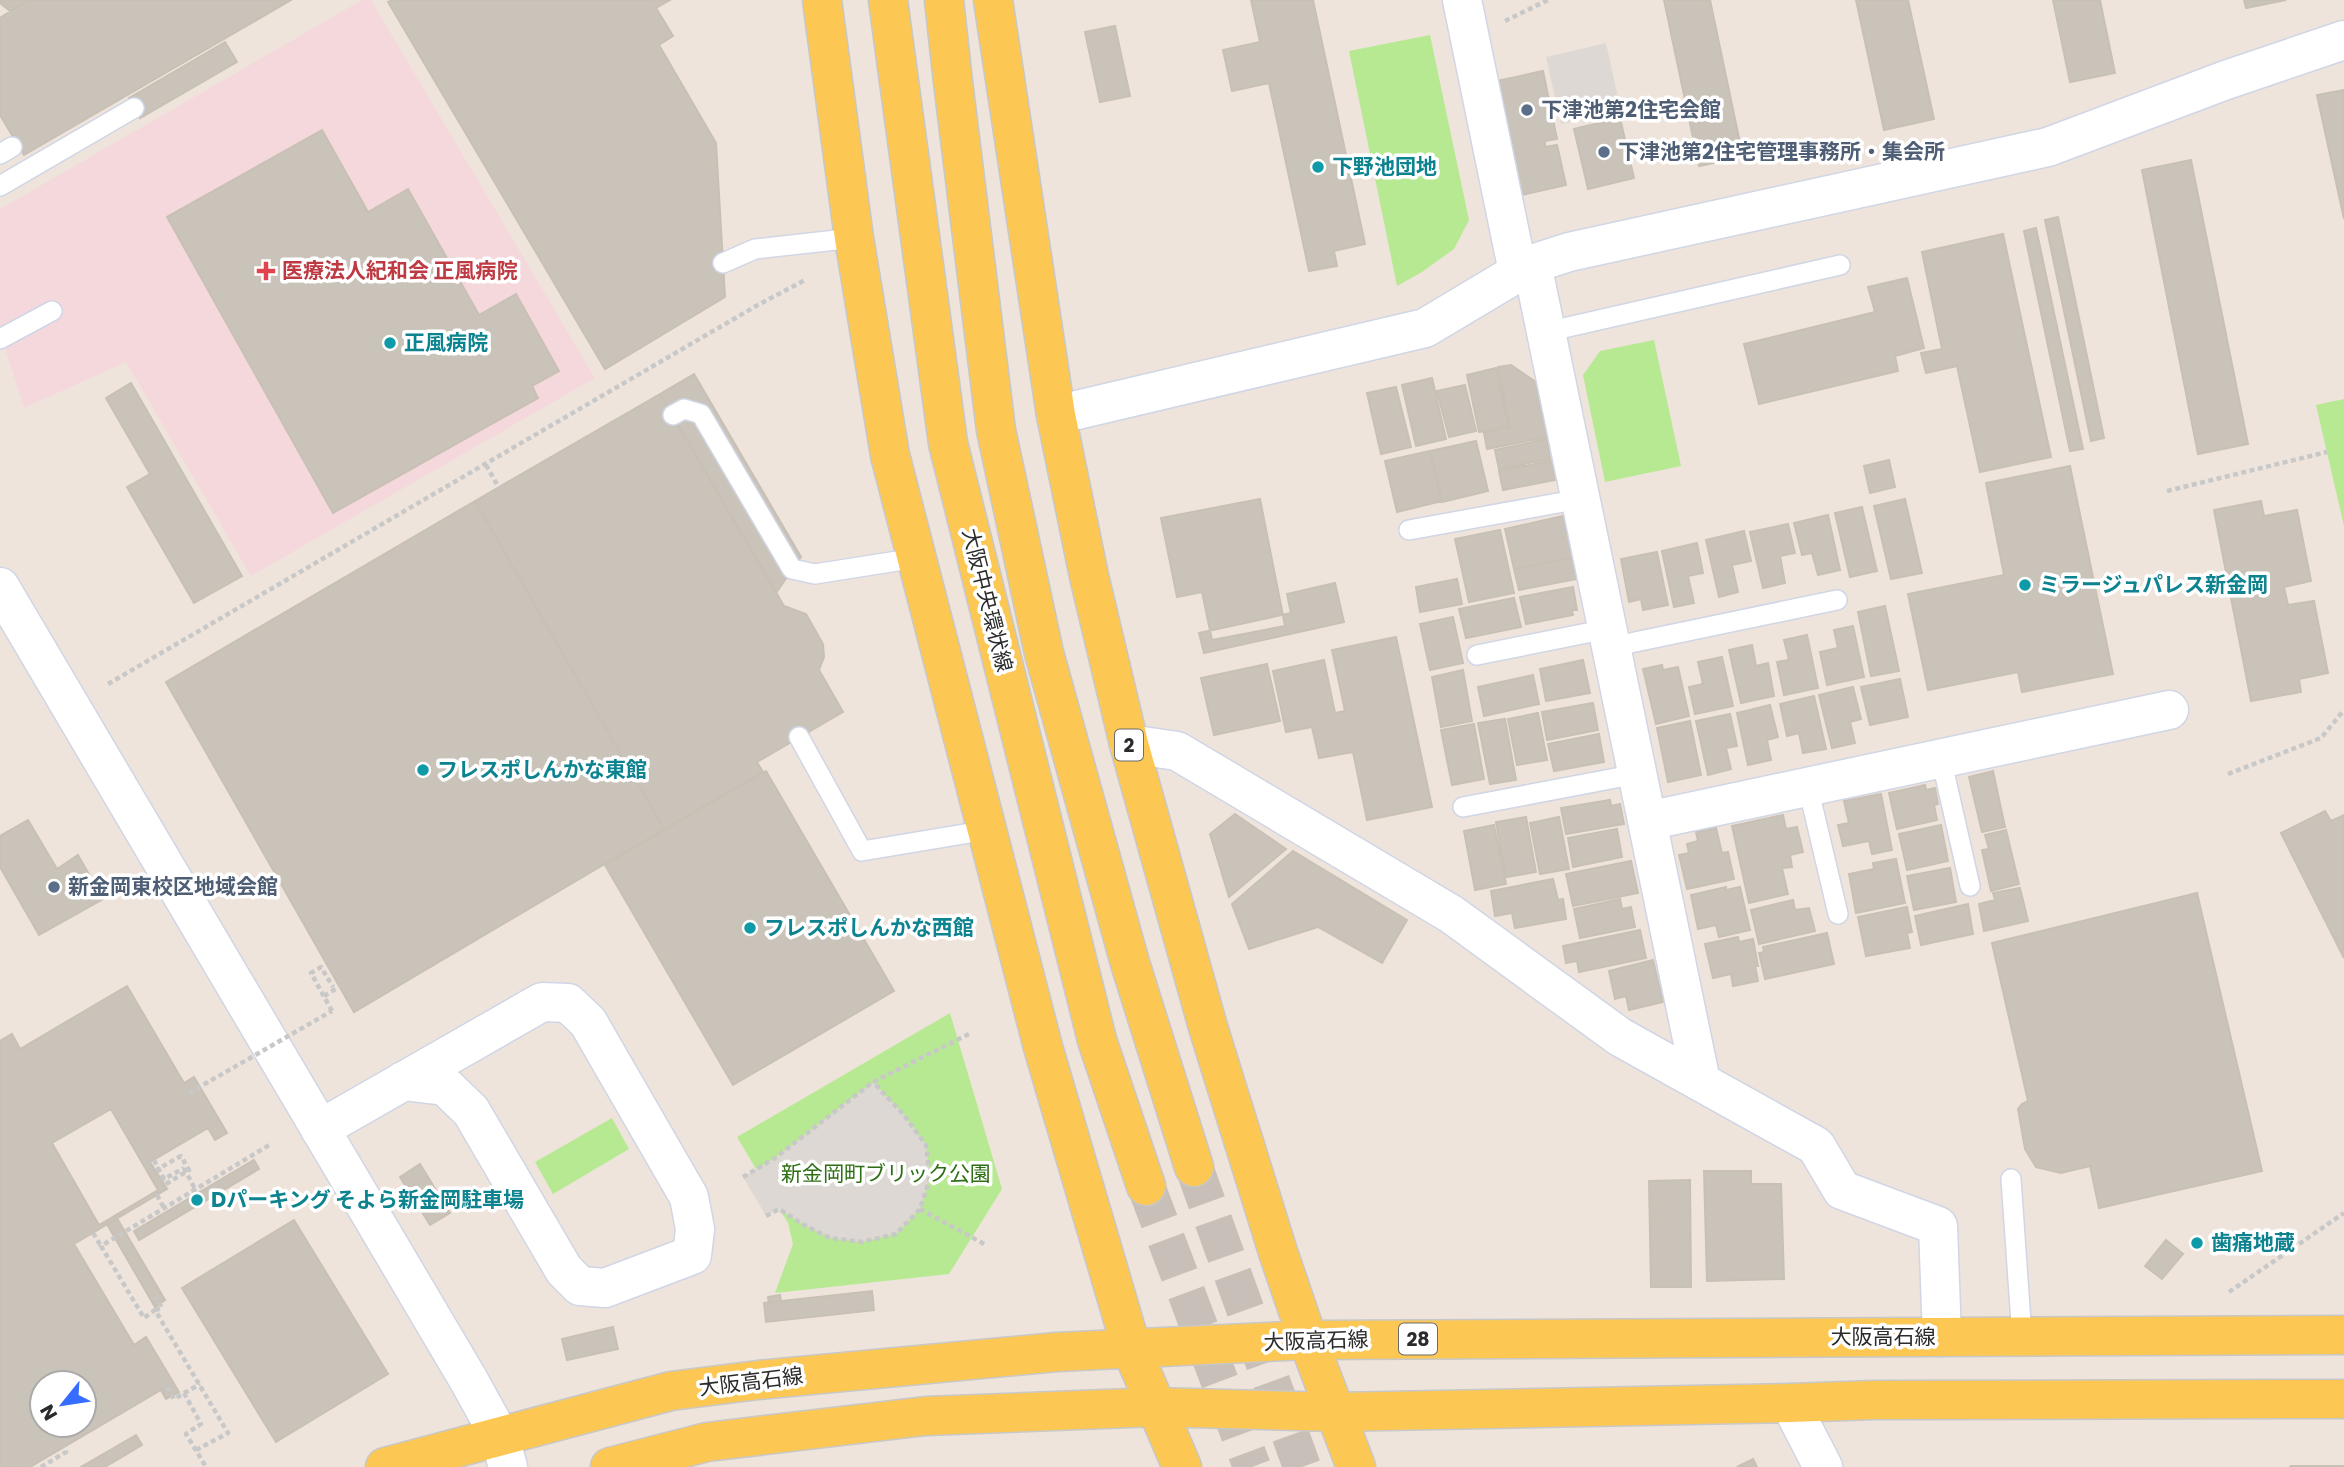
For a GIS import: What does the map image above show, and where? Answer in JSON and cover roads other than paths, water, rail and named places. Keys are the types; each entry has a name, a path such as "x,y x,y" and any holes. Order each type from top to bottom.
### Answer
{"main road":[{"path":"822,0 854,238 890,455 1043,1047 1132,1350 1182,1467"},
{"name":"大阪中央環状線","path":"888,0 948,443 1097,1040 1146,1186"},
{"name":"大阪中央環状線","path":"944,0 991,390 1002,456 1044,653 1130,963 1194,1167"},
{"name":"2","path":"992,0 1056,415 1088,576 1129,744 1208,1027 1278,1252 1356,1467"},
{"name":"大阪高石線","path":"385,1467 503,1451 671,1391 979,1358 1308,1340 2344,1335"},
{"path":"610,1467 707,1442 926,1416 1156,1407 1335,1412 1888,1399 2344,1399"}],"street":[{"path":"1462,0 1525,268 1546,332 1701,1082"},
{"path":"1056,415 1425,328 1525,268 1569,252 2048,146 2226,80 2344,40"},
{"path":"0,587 320,1129 503,1451"},
{"path":"1647,821 2169,710"},
{"path":"1129,744 1177,751 1451,914 1620,1037 1815,1146 1842,1189 1938,1226 1942,1337"},
{"path":"320,1129 542,1002 568,1003 588,1022 689,1198 695,1229 692,1255 605,1288 580,1286 564,1270 471,1111 445,1086 403,1082"},
{"path":"1790,1403 1823,1467"}],"lane":[{"path":"0,186 134,108"},
{"path":"723,263 755,248 854,238"},
{"path":"1546,332 1840,265"},
{"path":"0,339 52,311"},
{"path":"673,415 684,409 701,414 792,569 816,574 916,558"},
{"path":"1409,530 1580,499"},
{"path":"1477,655 1609,638 1837,600"},
{"path":"799,737 862,851 988,830"},
{"path":"1941,758 1970,886"},
{"path":"1463,807 1637,774"},
{"path":"1808,787 1838,914"},
{"path":"2011,1179 2022,1337"}],"tunnel":[{"path":"1194,1167 1302,1467"},
{"path":"1146,1186 1252,1467"}],"place":[{"name":"下津池第2住宅会館","path":"1527,110"},
{"name":"下津池第2住宅管理事務所・集会所","path":"1604,152"},
{"name":"下野池団地","path":"1318,167"},
{"name":"医療法人紀和会 正風病院","path":"266,271"},
{"name":"正風病院","path":"390,343"},
{"name":"ミラージュパレス新金岡","path":"2025,585"},
{"name":"フレスポしんかな東館","path":"423,770"},
{"name":"新金岡東校区地域会館","path":"54,887"},
{"name":"フレスポしんかな西館","path":"750,928"},
{"name":"Dパーキング そよら新金岡駐車場","path":"197,1200"},
{"name":"歯痛地蔵","path":"2197,1243"}],"park label":[{"name":"新金岡町ブリック公園","path":"886,1174"}]}
